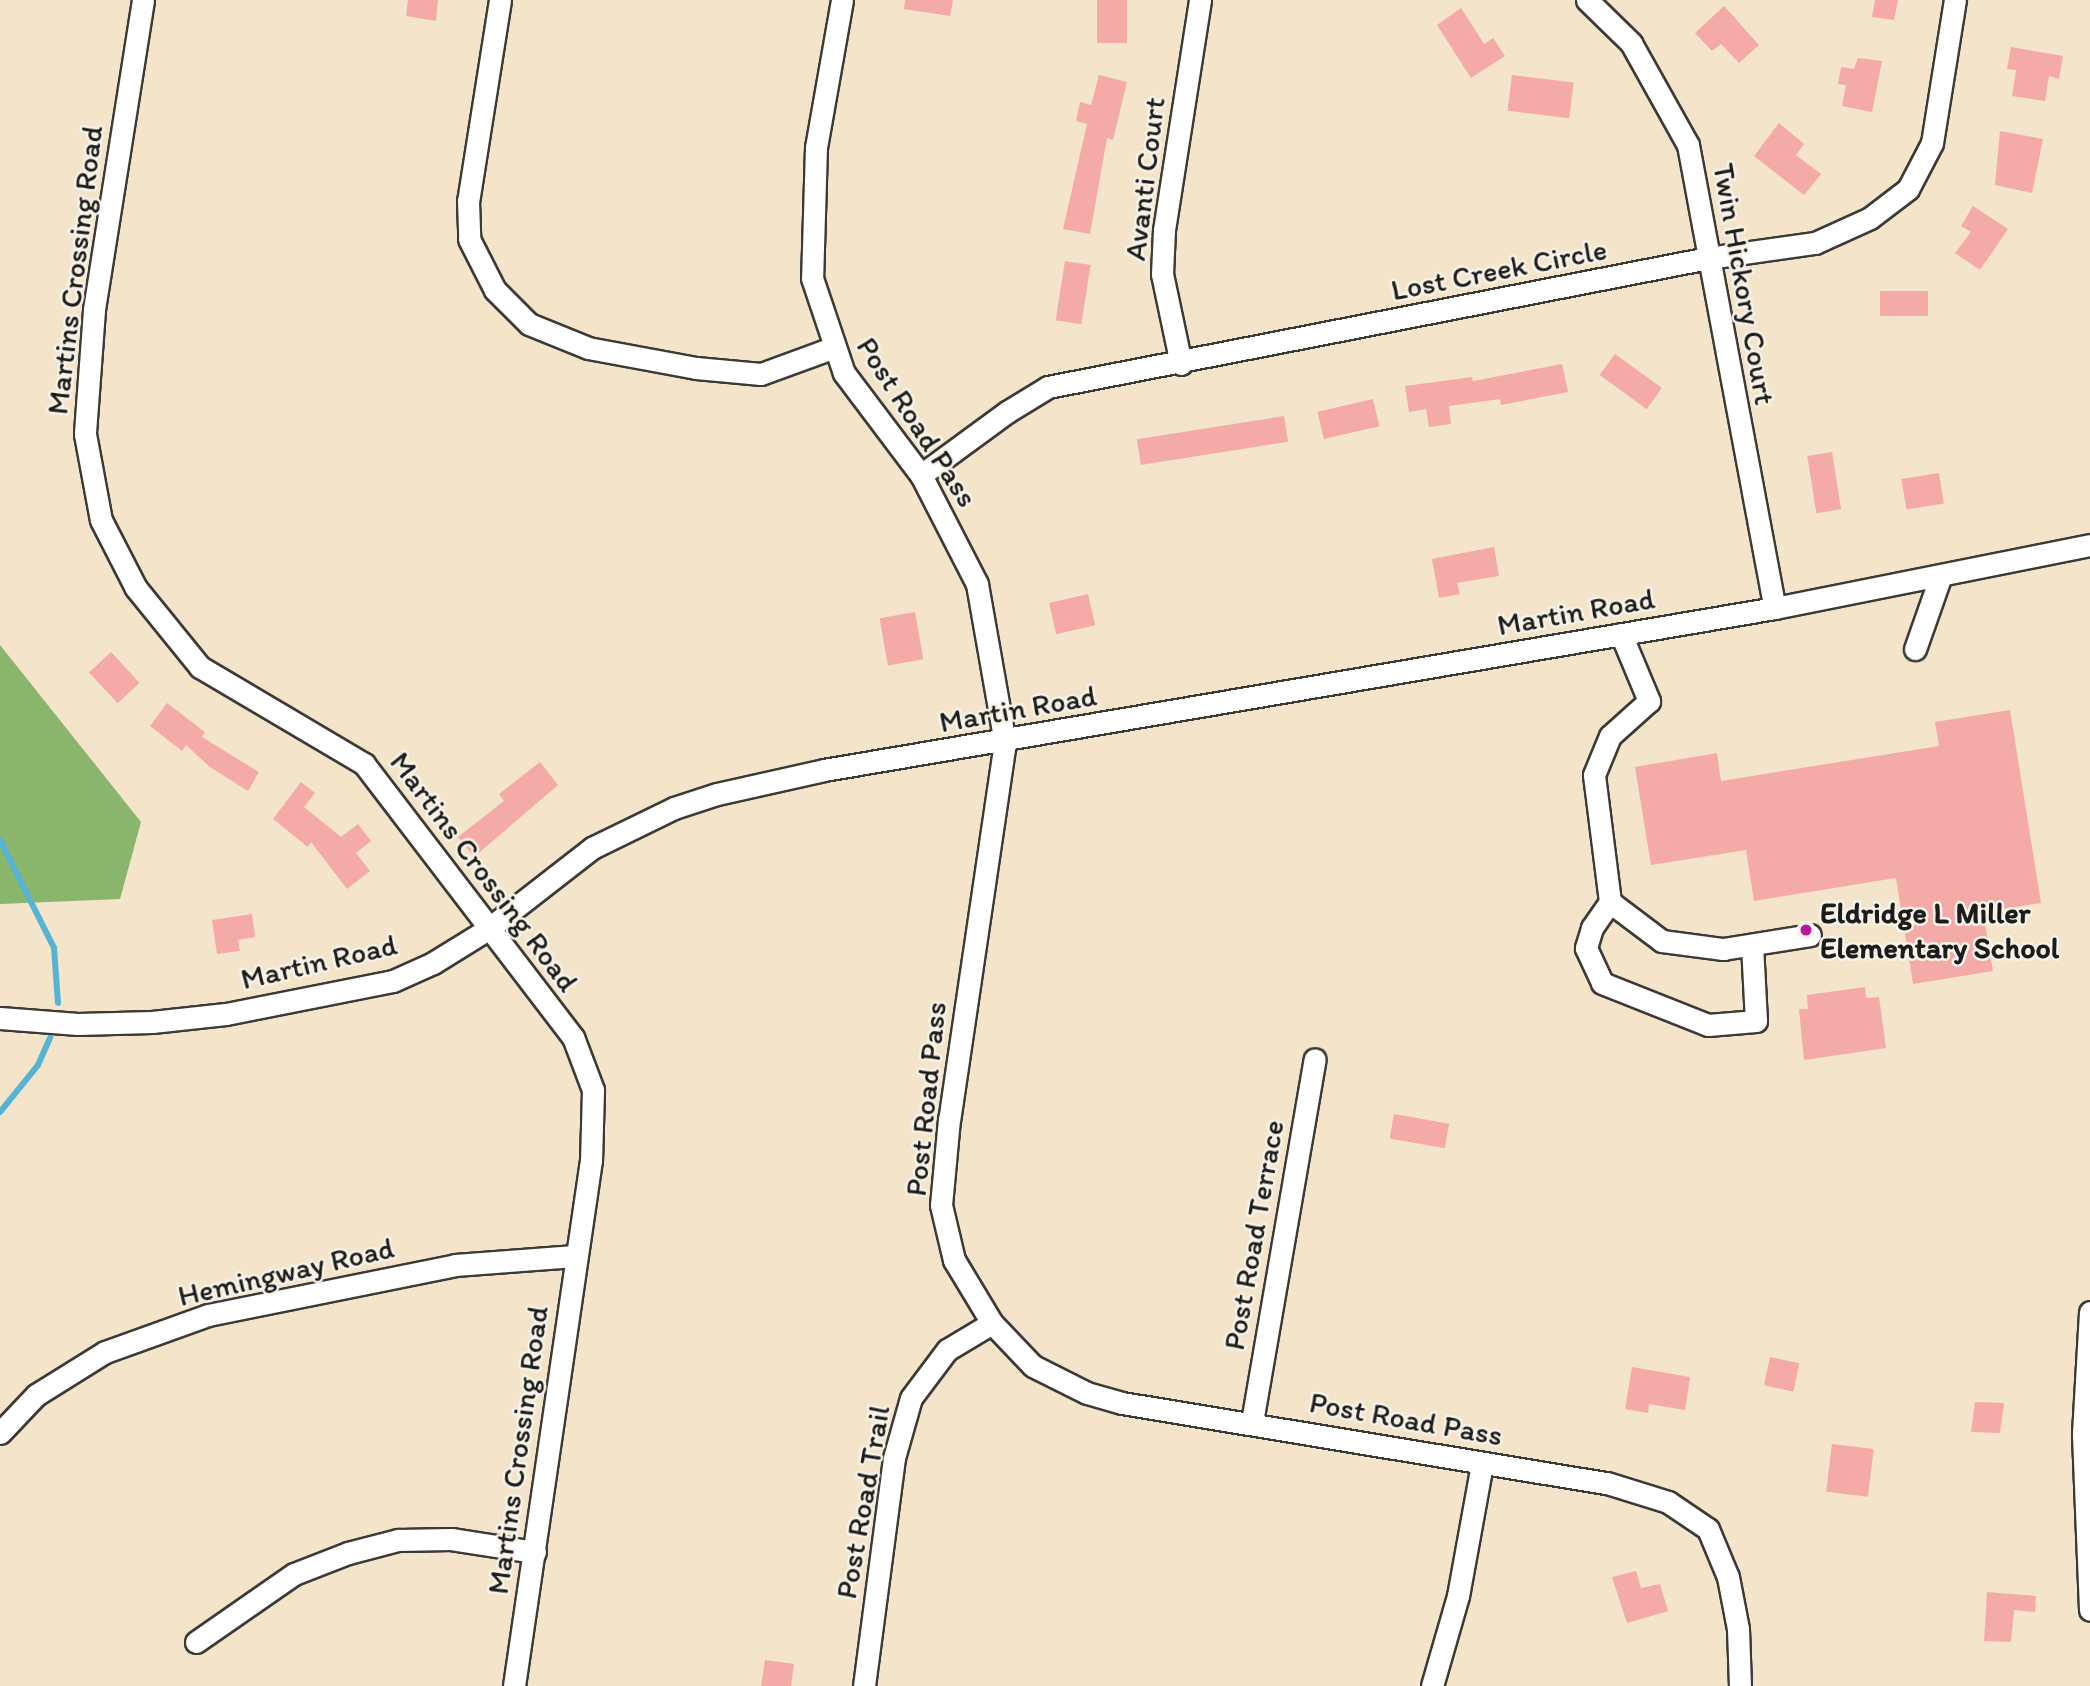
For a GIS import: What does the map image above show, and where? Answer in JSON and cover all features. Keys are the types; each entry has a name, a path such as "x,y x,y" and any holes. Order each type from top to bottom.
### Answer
{"street":[{"name":"Martins Crossing Road","path":"143,0 94,310 85,434 101,520 136,588 200,667 364,764 573,1037 593,1090 591,1160 514,1686"},
{"path":"500,0 468,201 469,239 495,290 529,324 588,348 696,368 761,374 832,348"},
{"name":"Post Road Pass","path":"842,0 816,147 811,232 812,278 832,348 844,373 921,475 976,584 1005,742 949,1119 941,1205 954,1259 992,1323 1033,1366 1087,1393 1122,1403 1252,1422 1482,1464 1607,1483 1668,1502 1708,1529 1728,1577 1738,1629 1740,1686"},
{"name":"Avanti Court","path":"1181,364 1162,274 1164,230 1200,0"},
{"name":"Twin Hickory Court","path":"1587,0 1631,43 1688,145 1774,608"},
{"name":"Lost Creek Circle","path":"921,475 1007,412 1048,387 1181,364 1708,258 1815,243 1870,218 1908,189 1932,143 1955,0"},
{"name":"Martin Road","path":"0,1018 79,1024 226,1014 393,981 433,963 488,929 592,848 674,808 824,770 1005,742 1774,608 2090,545"},
{"path":"1914,649 1941,575"},
{"path":"1621,634 1649,701 1610,736 1594,775 1610,902 1592,928 1586,948 1602,983 1708,1026 1756,1021 1752,945"},
{"path":"1610,902 1662,941 1723,949 1810,935"},
{"name":"Post Road Terrace","path":"1252,1422 1315,1059"},
{"name":"Hemingway Road","path":"0,1433 36,1395 105,1352 208,1315 455,1265 575,1256"},
{"path":"2089,1321 2083,1435 2090,1610"},
{"name":"Post Road Trail","path":"864,1686 894,1458 911,1398 947,1350 992,1323"},
{"path":"1432,1686 1458,1596 1482,1464"},
{"path":"196,1642 294,1574 398,1540 451,1539 535,1552"}],"green space":[{"path":"0,645 141,822 120,899 0,904"}],"building":[{"path":"408,0 438,0 436,21 406,16"},
{"path":"905,0 953,0 950,16 904,9"},
{"path":"1097,0 1127,0 1127,43 1097,43"},
{"path":"1875,0 1898,0 1894,20 1872,17"},
{"path":"1724,6 1759,45 1739,63 1721,44 1712,51 1695,33"},
{"path":"1461,8 1484,44 1493,38 1505,56 1471,78 1437,25"},
{"path":"2011,47 2063,56 2059,79 2049,76 2045,101 2012,96 2016,70 2007,69"},
{"path":"1858,58 1882,61 1872,112 1842,106 1846,85 1838,84 1841,67 1854,69"},
{"path":"1099,75 1127,82 1113,140 1107,138 1090,234 1063,229 1087,124 1076,121 1080,102 1091,105"},
{"path":"1512,75 1574,83 1569,118 1508,111"},
{"path":"1779,123 1804,144 1796,155 1821,174 1804,195 1754,156"},
{"path":"2000,131 2043,139 2032,193 1995,185"},
{"path":"1973,206 2008,229 1980,270 1955,253 1971,232 1961,226"},
{"path":"1065,261 1091,265 1081,324 1056,320"},
{"path":"1880,291 1928,291 1928,316 1880,316"},
{"path":"1615,354 1662,388 1647,409 1600,375"},
{"path":"1562,364 1568,392 1501,405 1500,399 1449,406 1451,424 1429,427 1426,409 1409,412 1405,386 1472,377 1473,381"},
{"path":"1373,399 1379,426 1324,439 1317,412"},
{"path":"1284,416 1288,442 1141,465 1137,439"},
{"path":"1832,452 1841,509 1816,513 1807,456"},
{"path":"1939,473 1944,504 1906,510 1901,479"},
{"path":"1494,547 1499,576 1457,583 1460,594 1439,598 1432,559"},
{"path":"1088,594 1095,625 1056,634 1049,603"},
{"path":"915,612 923,659 888,666 880,618"},
{"path":"111,652 140,683 118,703 89,672"},
{"path":"167,703 205,732 202,737 259,772 248,791 210,767 186,745 182,751 150,726"},
{"path":"2010,710 2041,903 1983,912 1993,971 1913,984 1896,878 1754,901 1746,850 1651,865 1635,767 1717,753 1721,781 1939,746 1935,722"},
{"path":"540,762 558,785 474,857 458,837 504,801 499,794"},
{"path":"301,782 315,793 304,807 341,837 358,824 371,841 356,853 370,871 347,889 311,842 308,847 273,819"},
{"path":"252,914 255,937 238,940 240,951 217,954 212,920"},
{"path":"1865,987 1866,998 1879,997 1886,1048 1804,1060 1799,1009 1808,1009 1807,995"},
{"path":"1394,1114 1449,1124 1445,1148 1390,1139"},
{"path":"1770,1357 1799,1363 1793,1392 1764,1385"},
{"path":"1632,1367 1690,1377 1685,1410 1649,1404 1648,1413 1625,1409"},
{"path":"1975,1402 2004,1403 2000,1433 1971,1432"},
{"path":"1832,1444 1874,1449 1868,1497 1826,1492"},
{"path":"1636,1571 1641,1588 1660,1584 1668,1611 1627,1623 1612,1577"},
{"path":"1987,1592 2036,1596 2035,1612 2014,1610 2011,1642 1984,1641"},
{"path":"765,1660 794,1664 791,1686 761,1686"}],"waterway":[{"path":"0,840 54,948 58,1003"},
{"path":"0,1112 38,1065 50,1038"}],"place":[{"name":"Eldridge L Miller Elementary School","path":"1806,930"}]}
